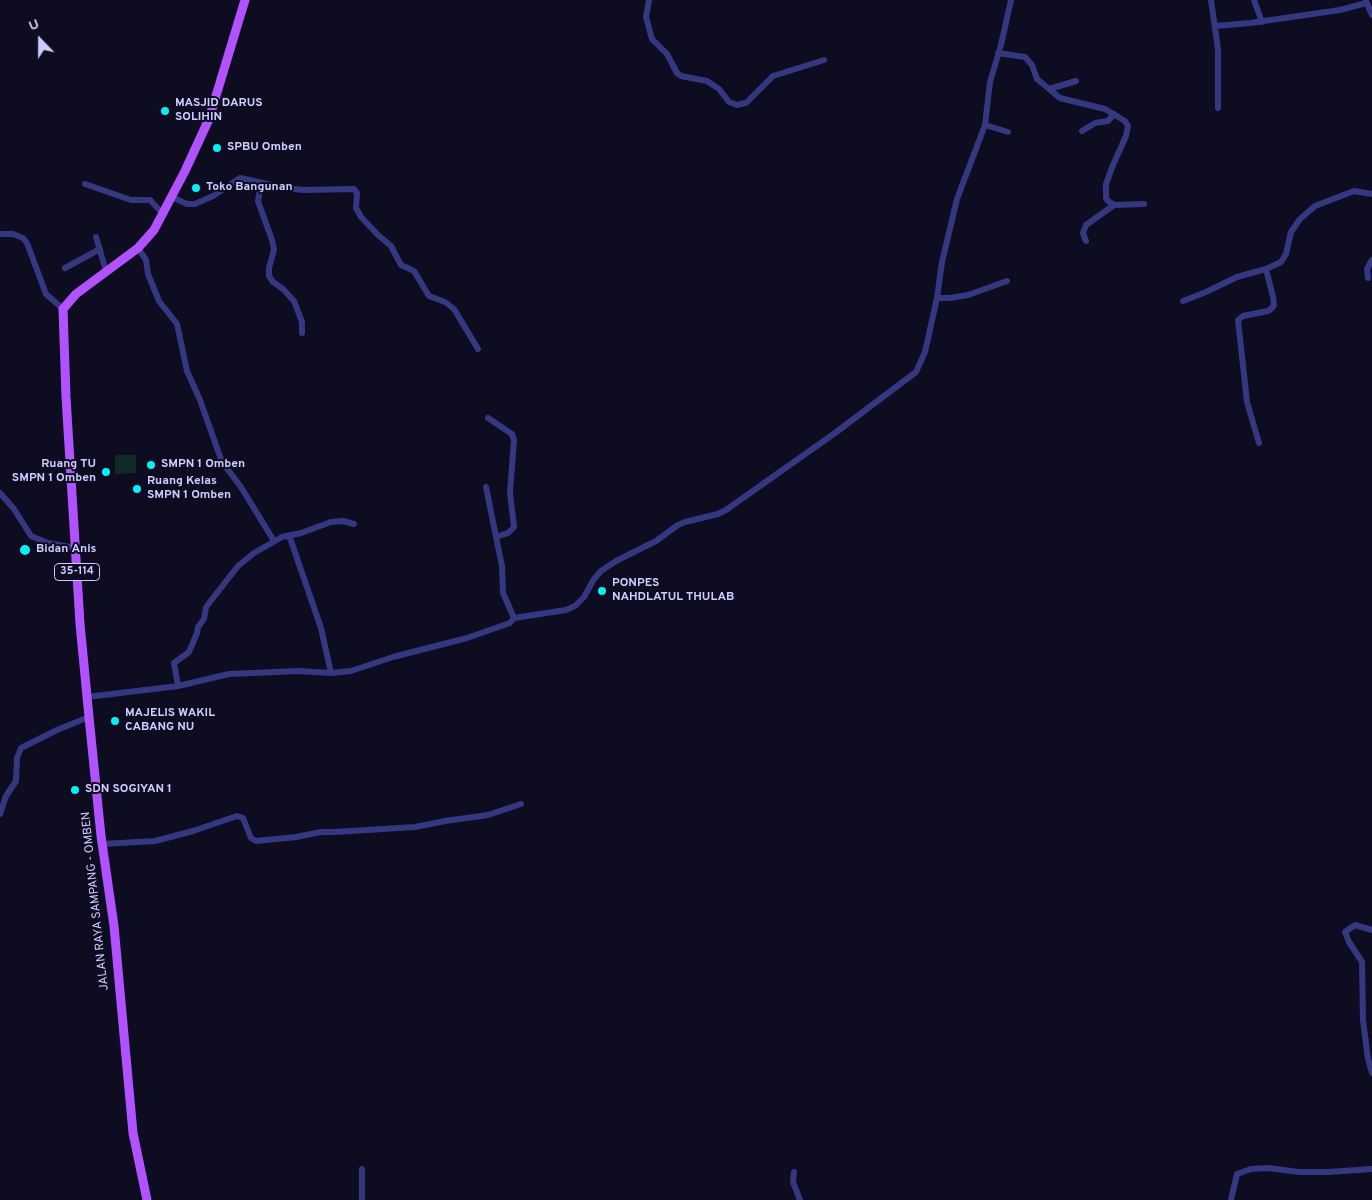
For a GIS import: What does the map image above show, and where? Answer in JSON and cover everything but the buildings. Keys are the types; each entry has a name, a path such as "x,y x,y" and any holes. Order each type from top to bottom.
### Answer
{"main road":[{"path":"63,309 76,294 138,248 154,230 209,119 245,0"},
{"name":"JALAN RAYA SAMPANG - OMBEN","path":"63,309 65,388 80,624 102,844 114,926 133,1133 147,1200"}],"street":[{"path":"649,0 646,13 651,34 654,41 667,54 677,73 682,76 707,81 719,89 729,102 737,105 746,103 773,76 824,60"},
{"path":"88,697 178,686 209,678 245,673 299,671 331,673 351,671 393,657 467,638 510,623 514,618 566,610 575,606 584,597 601,571 616,561 656,541 685,522 718,514 726,510 905,382 916,372 923,360 937,298 945,246 957,200 985,125 990,82 1011,0"},
{"path":"1211,0 1218,49 1218,108"},
{"path":"1254,0 1262,22"},
{"path":"1215,26 1262,22 1340,10 1366,2 1372,15"},
{"path":"998,53 1025,57 1032,66 1037,79 1060,98 1098,106 1125,121 1128,126 1106,184 1106,198 1114,205"},
{"path":"1050,89 1076,81"},
{"path":"1082,131 1096,123 1108,121 1114,114"},
{"path":"985,125 1008,132"},
{"path":"172,197 187,204 195,204 213,196 240,178 261,184 304,190 354,189 358,194 356,208 361,217 391,246 401,265 414,271 429,296 445,302 454,309 478,350"},
{"path":"85,184 131,200 150,200 163,214"},
{"path":"261,184 258,201 274,250 268,272 269,276 294,301 302,322 302,334"},
{"path":"1183,301 1237,277 1266,269 1281,262 1286,254 1291,232 1300,219 1315,206 1354,191 1372,194"},
{"path":"1086,241 1083,233 1086,225 1114,205 1144,204"},
{"path":"0,234 13,234 23,238 27,243 46,294 63,309"},
{"path":"96,237 106,271"},
{"path":"138,248 146,260 148,274 159,301 177,324 187,371 208,421 222,462 241,487 274,541"},
{"path":"64,268 100,249"},
{"path":"1368,278 1367,269 1372,260"},
{"path":"1259,443 1247,402 1238,320 1242,316 1268,311 1272,308 1274,304 1266,269"},
{"path":"937,298 950,298 968,294 1007,281"},
{"path":"488,418 512,434 514,440 510,494 514,527 496,537"},
{"path":"486,488 502,566 503,593 514,618"},
{"path":"0,493 14,509 30,536 48,543 75,548"},
{"path":"178,686 174,663 189,652 198,633 198,627 205,617 206,607 238,566 254,553 274,541 289,535 301,533 331,522 343,521 354,524"},
{"path":"289,535 321,628 331,673"},
{"path":"0,814 6,796 16,781 17,758 21,748 89,717"},
{"path":"102,844 155,841 193,831 237,816 243,818 248,833 256,841 296,837 321,832 415,827 488,815 521,804"},
{"path":"1372,930 1355,925 1345,932 1347,939 1362,962 1363,1020 1368,1059 1372,1073"},
{"path":"1231,1200 1237,1174 1244,1171 1268,1168 1299,1172 1372,1169"},
{"path":"362,1169 362,1200"},
{"path":"794,1172 794,1184 800,1200"}],"green space":[{"path":"115,455 136,455 136,473 115,474"}],"place":[{"name":"MASJID DARUS SOLIHIN","path":"165,111"},
{"name":"SPBU Omben","path":"217,148"},
{"name":"Toko Bangunan","path":"196,188"},
{"name":"SMPN 1 Omben","path":"151,465"},
{"name":"Ruang TU SMPN 1 Omben","path":"106,472"},
{"name":"Ruang Kelas SMPN 1 Omben","path":"137,489"},
{"name":"Bidan Anis","path":"25,550"},
{"name":"PONPES NAHDLATUL THULAB","path":"602,591"},
{"name":"MAJELIS WAKIL CABANG NU","path":"115,721"},
{"name":"SDN SOGIYAN 1","path":"75,790"}]}
